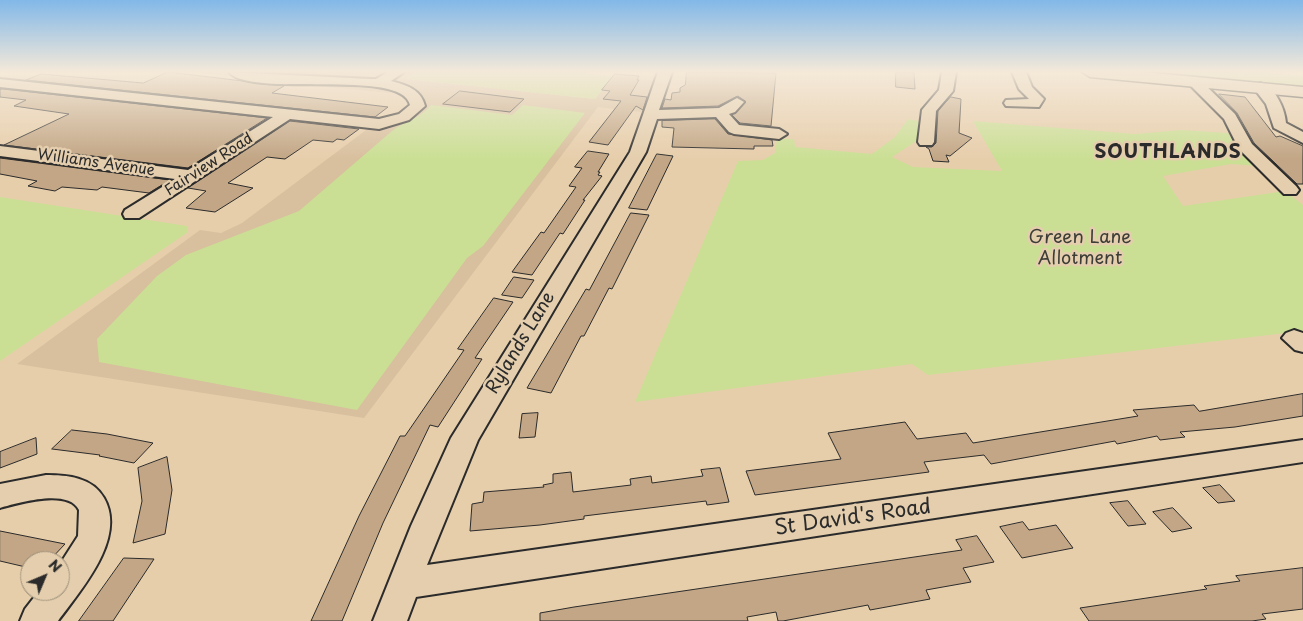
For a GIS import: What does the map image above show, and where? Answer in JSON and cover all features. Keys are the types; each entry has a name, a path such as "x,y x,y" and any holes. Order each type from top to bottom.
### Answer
{"street":[{"path":"161,101 368,124 385,124 413,112 418,106 417,101"},
{"name":"Rylands Lane","path":"390,621 403,584 465,438 638,152 656,101"},
{"path":"926,142 929,110 937,101"},
{"path":"1011,103 1030,104 1036,101"},
{"path":"1214,101 1230,117 1245,146 1290,190"},
{"path":"1272,101 1280,118 1279,125 1303,138"},
{"path":"652,114 720,112 730,108 736,102"},
{"path":"720,112 734,129 779,134"},
{"name":"Fairview Road","path":"132,214 286,115"},
{"name":"Williams Avenue","path":"0,151 192,176"},
{"name":"St David's Road","path":"403,584 1303,451"},
{"path":"0,496 29,488 58,486 72,488 84,495 96,514 95,528 90,545 70,577"},
{"path":"37,621 52,601"}],"shaded area":[{"path":"406,101 645,101 641,112 598,107 364,418 17,364 200,230 221,233 242,223 378,121 394,118 408,107"}],"green space":[{"path":"431,105 512,115 523,105 585,113 483,246 467,258 357,410 99,362 97,339 157,276 186,255 299,211 392,131 423,113"},
{"name":"Green Lane Allotment","path":"908,119 923,122 921,138 892,157 913,167 1002,171 973,121 1135,134 1181,130 1228,133 1239,150 1258,166 1231,164 1163,176 1183,206 1285,191 1303,205 1303,331 928,375 912,364 635,402 738,161 763,160 775,153 777,139 794,139 795,147 872,154 895,137"},
{"path":"0,197 187,226 188,232 0,361"}],"building":[{"path":"24,101 112,101 267,118 188,168 4,145 69,114 14,106"},
{"path":"224,101 338,101 388,107 375,117"},
{"path":"447,101 522,101 510,112 443,104"},
{"path":"621,101 646,101 643,110 636,106 608,145 589,142"},
{"path":"664,101 728,101 718,106 662,108"},
{"path":"745,101 773,101 771,126 740,123 732,115 746,102"},
{"path":"947,101 961,101 959,133 972,138 950,156 946,155 949,162 933,161 929,149 926,147 932,147 936,143 938,111"},
{"path":"1226,101 1248,101 1276,137 1280,136 1303,146 1303,184 1297,184 1254,143 1237,113"},
{"path":"715,119 728,134 772,140 773,146 754,146 754,149 672,147 674,128 662,127 662,121"},
{"path":"290,121 359,129 344,140 337,139 333,142 313,140 285,159 267,157 228,183 253,188 215,212 186,208 206,191 188,188"},
{"path":"588,151 609,154 598,172 600,172 598,175 602,176 583,200 585,200 563,234 560,233 532,275 512,272 541,232 544,233 576,187 569,186 582,168 575,167"},
{"path":"657,154 673,156 647,210 629,208"},
{"path":"0,158 170,180 149,193 102,187 97,190 62,187 55,191 28,186 37,181 0,174"},
{"path":"631,213 649,215 612,289 609,288 551,393 527,388 586,289 589,290"},
{"path":"514,277 534,280 522,298 502,295"},
{"path":"494,298 513,302 475,358 482,359 438,427 430,425 383,523 342,621 311,621 359,516 400,436 405,436 464,350 458,349"},
{"path":"1303,394 1303,416 1235,427 1180,432 1185,437 1160,440 1157,436 1117,444 1115,441 991,464 984,455 924,462 929,472 755,495 746,471 841,459 828,433 905,422 917,439 966,433 973,443 1138,416 1133,410 1194,405 1199,411"},
{"path":"538,413 535,437 519,438 522,414"},
{"path":"72,430 107,434 153,443 134,463 100,455 52,449"},
{"path":"36,438 37,454 0,468 0,452"},
{"path":"167,457 172,490 165,534 133,543 142,501 138,468"},
{"path":"720,468 729,502 707,505 706,501 584,516 584,519 540,525 470,531 472,504 483,502 484,492 544,487 543,485 553,483 553,474 571,472 573,492 631,485 630,479 651,476 652,483 703,476 701,470"},
{"path":"1220,485 1235,501 1218,503 1203,488"},
{"path":"1128,501 1146,524 1128,526 1110,503"},
{"path":"1173,508 1192,528 1172,532 1153,512"},
{"path":"1023,522 1029,530 1056,525 1073,548 1022,558 1000,527"},
{"path":"0,531 65,544 58,551 20,551 20,566 0,561"},
{"path":"977,536 994,562 963,568 971,582 926,590 930,599 870,610 868,605 783,621 778,621 776,612 747,617 748,621 540,621 540,613 574,607 962,550 956,540"},
{"path":"124,558 154,559 113,621 79,621"},
{"path":"1303,568 1303,609 1262,614 1266,619 1252,621 1089,621 1080,608 1207,589 1204,586 1240,581 1236,576"}],"district":[{"name":"SOUTHLANDS","path":"1168,153"}]}
